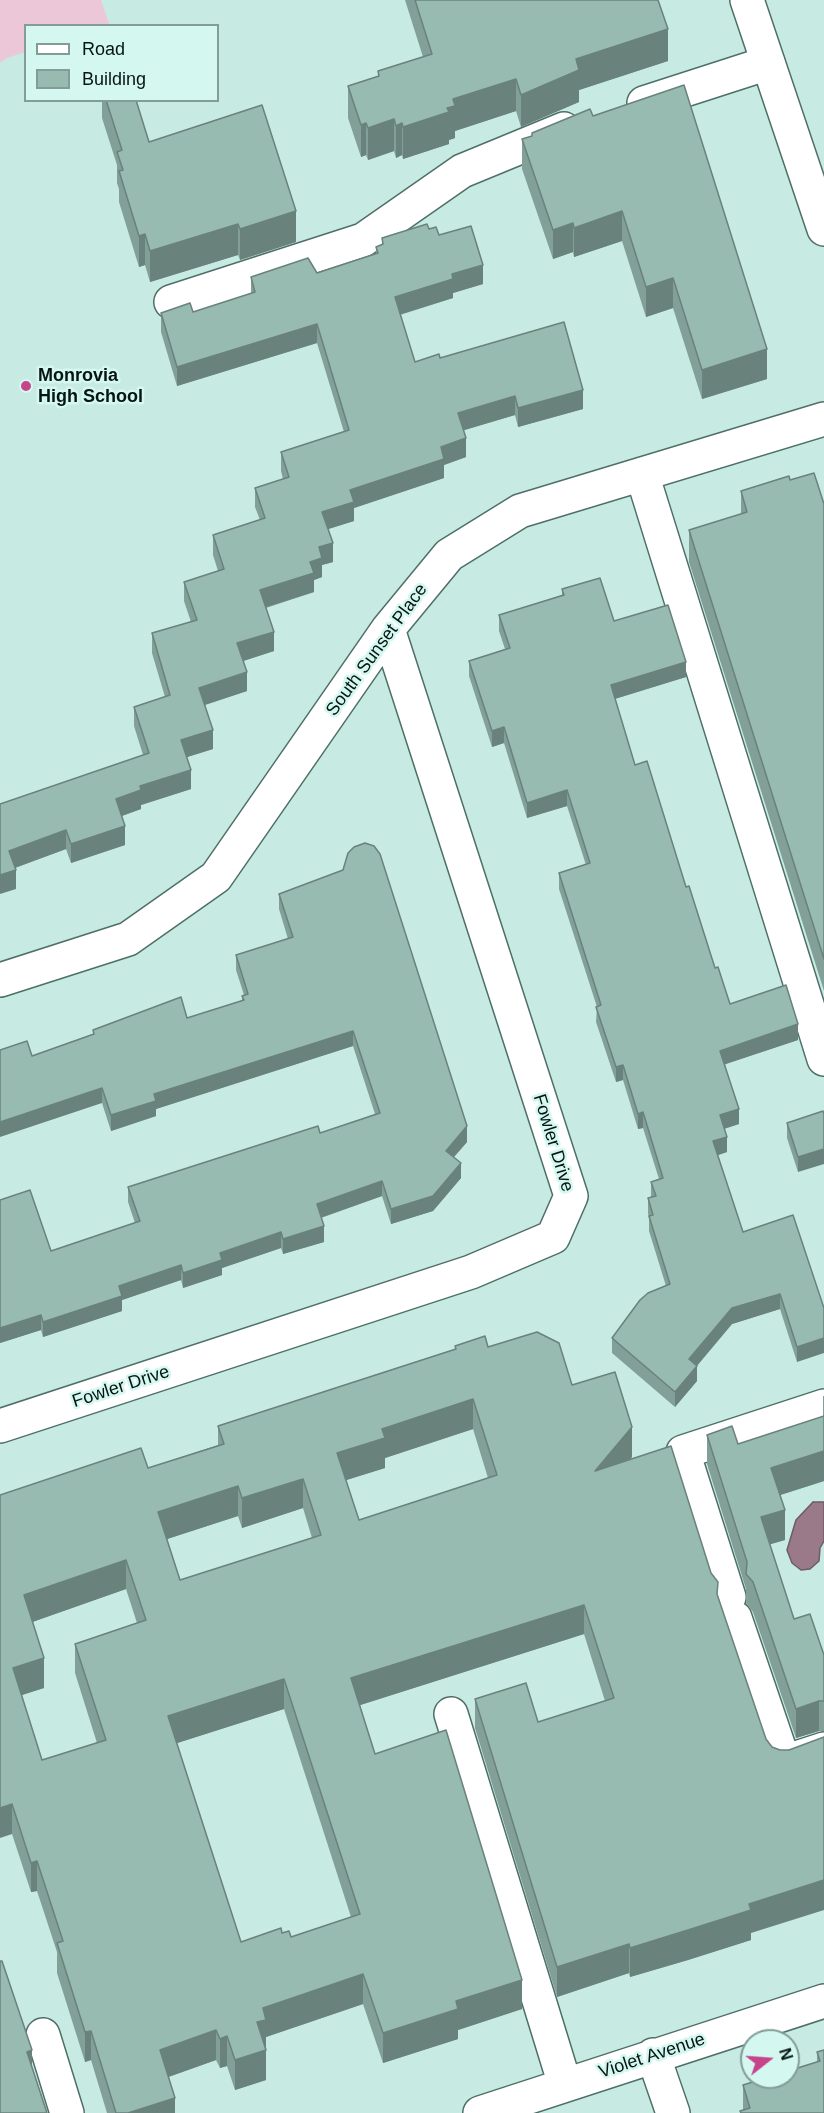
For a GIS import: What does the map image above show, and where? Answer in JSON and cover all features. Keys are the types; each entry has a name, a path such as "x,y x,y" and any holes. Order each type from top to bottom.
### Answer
{"street":[{"path":"747,0 768,63 817,188 824,229"},
{"path":"171,302 363,240 462,171 602,115 656,100 768,63"},
{"name":"South Sunset Place","path":"0,980 128,939 216,877 388,629 449,555 520,512 824,419"},
{"path":"642,474 824,1059"},
{"name":"Fowler Drive","path":"0,1426 471,1272 554,1237 571,1197 388,629"},
{"path":"824,1407 682,1452 784,1762 824,1749"},
{"path":"451,1714 565,2085"},
{"name":"Violet Avenue","path":"480,2113 824,2001"},
{"path":"44,2035 67,2113"},
{"path":"653,2055 673,2113"}],"shaded area":[{"path":"0,0 101,0 109,24 24,24 24,52 0,63"},
{"path":"813,1502 824,1502 824,1541 820,1548 819,1561 810,1569 801,1570 792,1563 787,1550 796,1520"}],"building":[{"path":"415,0 658,0 668,29 576,59 579,70 521,95 516,79 453,99 455,106 447,108 449,112 403,127 402,123 396,126 394,119 368,128 366,123 361,125 348,86 379,76 378,71 432,54"},
{"path":"684,85 767,349 702,370 673,278 646,287 622,211 574,228 573,223 553,230 522,139 590,109 593,116"},
{"path":"107,102 137,102 149,142 262,105 296,211 240,229 238,224 150,251 145,234 139,236 119,171 123,170 117,152 122,150"},
{"path":"427,224 429,229 436,227 439,235 471,226 483,265 452,274 453,279 395,297 415,362 439,354 440,358 564,322 583,390 518,408 515,396 458,413 466,438 441,447 444,459 350,490 354,502 322,512 333,543 319,547 322,558 310,562 314,573 260,590 274,632 237,643 247,672 199,688 213,730 181,740 191,770 140,786 141,790 116,799 125,826 71,844 66,830 9,851 16,870 0,875 0,804 149,753 134,707 170,695 152,633 197,620 184,582 224,569 213,535 265,518 255,488 289,477 281,452 349,430 317,324 177,367 161,313 190,303 193,312 255,292 251,277 308,258 317,273 378,253 376,247 383,244 382,238"},
{"path":"814,473 824,504 824,959 689,530 747,512 741,491 789,476 790,480"},
{"path":"600,578 614,621 668,605 686,662 611,685 635,765 647,761 686,887 689,886 715,968 718,967 730,1004 786,985 798,1024 720,1051 739,1109 720,1115 727,1137 713,1141 743,1232 793,1215 824,1308 824,1338 797,1347 780,1294 732,1308 689,1359 697,1366 675,1392 612,1338 640,1300 648,1293 670,1284 649,1216 653,1215 648,1198 656,1196 651,1182 663,1178 643,1112 638,1114 623,1065 616,1067 596,1007 601,1005 559,873 590,863 567,790 527,803 504,727 492,731 469,661 510,648 499,615 564,595 562,589"},
{"path":"365,843 374,846 380,854 467,1126 446,1151 461,1163 433,1196 391,1209 382,1181 317,1204 324,1226 283,1239 281,1232 220,1253 222,1260 183,1273 181,1265 119,1286 122,1296 43,1322 41,1315 0,1328 0,1200 30,1190 51,1251 140,1221 128,1187 318,1126 320,1133 380,1113 353,1031 154,1094 156,1101 111,1115 102,1088 0,1122 0,1050 27,1041 32,1056 94,1034 93,1030 181,997 187,1018 244,1000 242,996 248,994 236,955 293,937 279,894 343,870 348,853 354,847"},
{"path":"823,1111 824,1149 798,1157 787,1123"},
{"path":"537,1332 559,1343 572,1385 615,1372 632,1427 595,1471 671,1446 711,1573 718,1582 717,1594 766,1739 772,1747 789,1750 824,1737 824,1880 749,1904 751,1910 630,1948 629,1944 557,1967 475,1699 526,1683 538,1722 614,1698 584,1605 351,1678 375,1754 446,1730 522,1980 456,2001 458,2009 383,2033 363,1974 263,2008 266,2020 257,2022 266,2050 235,2060 227,2036 220,2039 216,2030 160,2050 175,2098 128,2113 116,2113 91,2031 85,2032 57,1943 63,1941 37,1861 31,1863 12,1804 0,1808 0,1495 141,1448 148,1468 224,1444 218,1426 456,1349 455,1346 485,1336 488,1347","holes":["473,1399 497,1475 359,1520 337,1453 385,1438 382,1429","303,1479 321,1535 180,1580 158,1512 238,1486 242,1498","126,1560 146,1620 75,1644 106,1740 42,1760 13,1668 44,1658 24,1595","284,1679 360,1914 291,1937 289,1931 282,1933 281,1928 241,1942 168,1716"]},
{"path":"824,1416 824,1451 771,1468 785,1510 761,1517 794,1619 810,1614 824,1655 824,1701 796,1709 753,1582 746,1574 747,1562 707,1435 732,1426 738,1444"},
{"path":"0,1961 2,1961 32,2050 27,2052 47,2113 0,2113"},
{"path":"824,2050 824,2113 741,2113 740,2111 750,2108 744,2089 800,2089 800,2067 820,2061 817,2052"}],"place":[{"name":"Monrovia High School","path":"26,386"}]}
